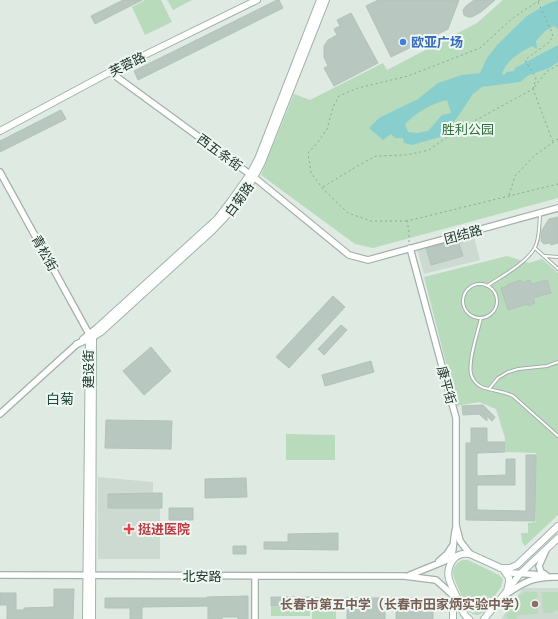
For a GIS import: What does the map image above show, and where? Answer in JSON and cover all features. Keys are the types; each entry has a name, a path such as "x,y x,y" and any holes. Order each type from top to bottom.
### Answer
{"main road":[{"name":"芙蓉路","path":"0,131 110,72 257,0"},
{"name":"白菊路","path":"252,176 320,0"},
{"name":"白菊路","path":"77,344 101,332 229,214 262,162 326,0"},
{"name":"建设街","path":"86,619 89,575 90,337"},
{"path":"503,570 516,565 558,526"},
{"path":"487,618 520,574 558,538"},
{"path":"453,619 456,603 448,576 449,565 454,557 470,554 503,570 509,578 507,590"},
{"name":"建设街","path":"89,575 92,619"},
{"path":"452,587 456,603 469,619"}],"street":[{"name":"西五条街","path":"110,72 252,176 349,255 368,260"},
{"name":"青松街","path":"0,172 90,337"},
{"name":"团结路","path":"368,260 558,208"},
{"name":"康平街","path":"410,248 456,418 456,525"},
{"name":"白菊路","path":"0,414 77,344"},
{"path":"404,576 416,574 454,557 454,535 456,525"},
{"path":"456,525 460,541 470,554"},
{"path":"430,567 447,554 454,543"},
{"path":"546,549 539,569 543,574 550,576"},
{"path":"503,570 520,574 558,576"},
{"name":"北安路","path":"0,575 404,576"},
{"path":"255,576 255,619"},
{"path":"404,576 434,579 453,595"},
{"path":"502,597 527,581 550,576"},
{"path":"440,583 456,603"}],"lane":[{"path":"487,286 519,264 535,248 539,229 540,213"},
{"path":"535,248 558,269"},
{"path":"544,256 558,256"},
{"path":"476,285 487,286 495,295 497,301 496,307 489,316 481,318 473,317 468,314 464,306 463,301 466,293 471,287 476,285"},
{"path":"481,318 472,356 471,374 475,382 482,387 505,392 512,396 558,436"},
{"path":"489,389 498,378 508,372 518,369 547,366 558,362"}],"path":[{"path":"553,142 533,89 536,78 525,60 548,43 553,37 539,1 514,17 480,48 408,76 358,88 339,96 333,107 327,129 308,153 311,173 322,188 348,213 371,221 407,221 558,184"},
{"path":"322,188 359,164 376,156 406,155 429,150 454,132 533,89 546,72 558,65"},
{"path":"509,196 515,176 535,155 558,139"},
{"path":"407,221 410,248"}],"shaded area":[{"path":"473,233 480,260 424,274 417,248"},
{"name":"挺进医院","path":"98,477 153,482 153,498 160,498 160,559 98,559"},
{"name":"长春市第五中学（长春市田家炳实验中学）","path":"523,588 558,588 558,619 501,619"}],"green space":[{"path":"145,0 161,0 172,22 145,35 132,7"},
{"path":"167,0 192,0 173,10"},
{"name":"胜利公园","path":"503,0 558,0 558,198 373,248 355,244 261,175 294,94 310,100 383,63 387,70 477,23"},
{"path":"507,256 529,263 542,259 558,273 558,515 525,546 522,542 521,533 528,533 528,523 536,522 536,453 506,452 505,438 496,409 479,402 457,406 424,277"},
{"path":"286,434 335,435 335,460 286,460"},
{"path":"462,560 468,560 499,575 503,579 501,587 483,613 479,615 474,615 469,611 457,586 453,570 457,563"},
{"path":"525,592 537,592 538,614 519,615 516,619 509,619 505,616 518,597"},
{"path":"542,592 558,592 558,611 554,611 554,613 543,613"},
{"path":"271,607 310,607 310,616 271,616"},
{"path":"312,609 336,609 336,619 312,619"}],"water":[{"path":"558,0 558,29 554,26 545,31 536,41 537,49 532,46 518,54 510,61 502,74 504,75 507,72 514,71 515,68 558,45 558,62 549,68 529,75 520,82 482,87 473,94 457,118 440,137 412,145 404,143 403,138 395,138 391,134 383,140 369,128 379,118 418,99 438,83 462,75 480,73 487,58 498,44 527,16 547,4","holes":["447,100 451,113 442,115 428,131 417,133 408,132 405,124 424,109 436,103"]}],"building":[{"path":"123,0 142,0 95,24 91,16"},
{"path":"279,0 283,8 138,80 134,71"},
{"name":"欧亚广场","path":"378,0 459,0 448,29 391,57 366,6"},
{"path":"474,0 495,0 481,12 472,17 464,15 463,10"},
{"path":"351,13 378,63 334,86 324,68 328,66 324,57 324,46 328,40 337,35 334,29 340,26 337,20"},
{"path":"61,110 66,119 0,152 0,141"},
{"path":"558,217 558,243 551,245 550,243 544,244 541,241 542,230 549,219"},
{"path":"458,240 463,256 431,265 426,248"},
{"path":"521,280 522,283 530,280 531,284 547,280 551,293 533,298 535,303 528,306 527,304 508,310 501,288"},
{"path":"333,296 345,307 289,368 276,357"},
{"path":"341,325 347,330 324,355 318,349"},
{"path":"151,347 171,371 144,395 123,371"},
{"path":"371,361 374,372 325,386 322,375"},
{"path":"483,405 495,417 492,421 487,416 487,421 479,414 463,415 462,406"},
{"path":"106,420 172,421 171,449 105,448"},
{"path":"471,428 487,428 487,442 505,442 505,452 477,453 477,476 506,475 506,459 515,459 515,485 477,485 477,510 526,511 526,455 536,455 535,521 466,520 466,443 471,443"},
{"path":"246,478 247,497 205,498 205,479"},
{"path":"162,493 162,508 108,508 108,494"},
{"path":"169,508 193,508 193,520 169,520"},
{"path":"338,533 338,550 264,549 264,542 288,542 288,534"},
{"path":"233,546 246,546 246,554 233,554"},
{"path":"54,589 74,589 73,619 7,619 7,605 0,605 0,593 16,593 16,610 24,610 24,608 54,607"},
{"path":"248,596 248,619 238,619 238,617 222,617 222,619 208,619 208,606 142,607 142,619 130,619 130,608 105,608 105,598 207,598"},
{"path":"271,597 433,599 433,619 396,619 396,606 385,606 385,619 347,619 347,608 271,606"}],"place":[{"name":"欧亚广场","path":"403,42"},
{"name":"挺进医院","path":"129,529"},
{"name":"长春市第五中学（长春市田家炳实验中学）","path":"535,604"}],"district":[{"name":"白菊","path":"60,398"}]}
